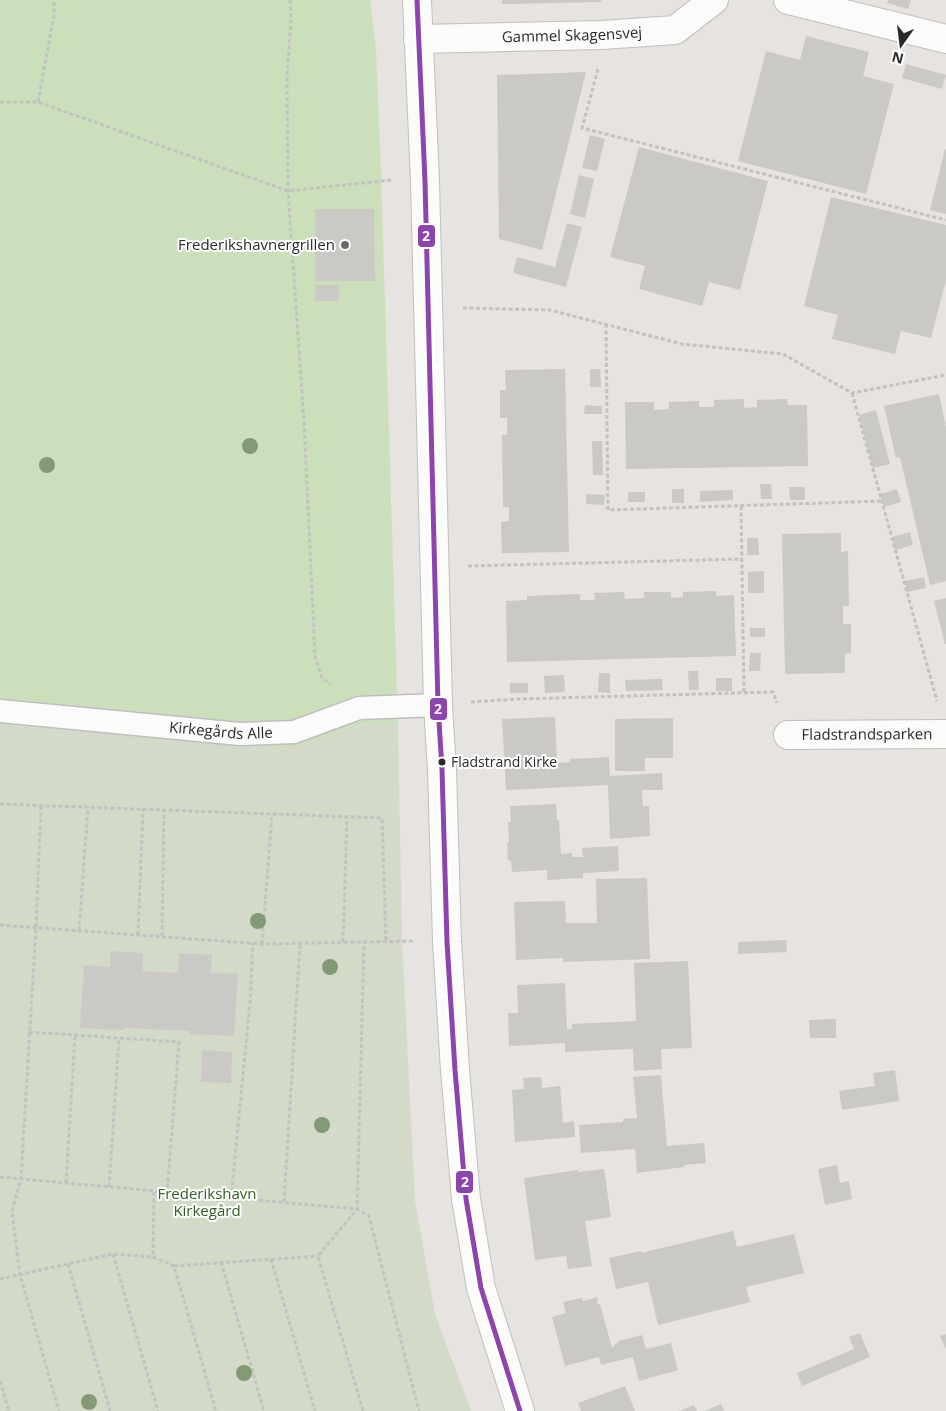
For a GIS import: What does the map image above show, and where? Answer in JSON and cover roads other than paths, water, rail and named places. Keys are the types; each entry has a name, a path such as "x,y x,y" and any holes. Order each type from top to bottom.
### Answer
{"street":[{"path":"417,0 425,181 438,704 442,769 447,942 455,1070 468,1208 481,1288 520,1411"},
{"name":"Gammel Skagensvej","path":"418,39 602,35 674,30 714,0"},
{"path":"788,0 946,39"},
{"name":"Fladstrandsparken","path":"788,735 946,734"}],"lane":[{"name":"Kirkegårds Alle","path":"0,711 240,734 294,732 359,708 438,704"}],"place":[{"name":"Frederikshavnergrillen","path":"345,245"},
{"name":"Fladstrand Kirke","path":"442,762"}],"park label":[{"name":"Frederikshavn Kirkegård","path":"207,1202"}]}
